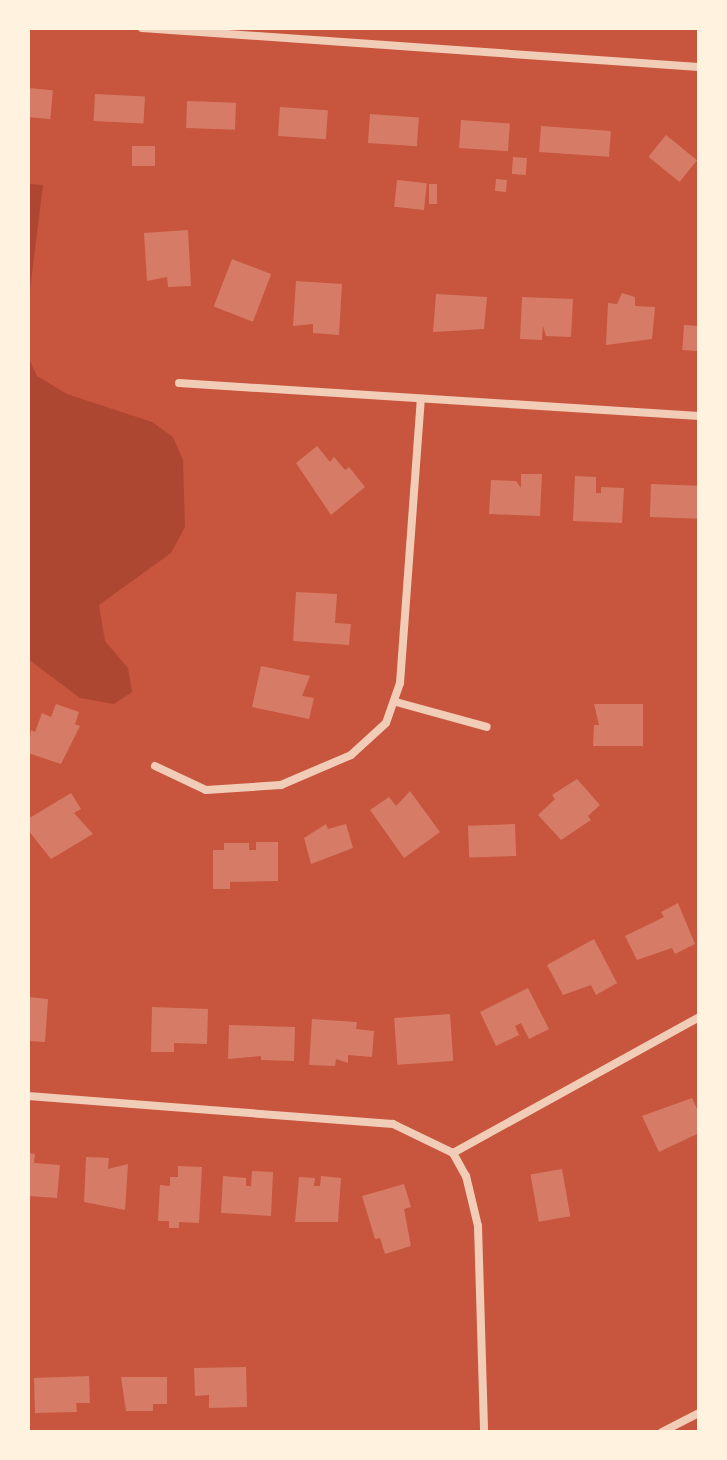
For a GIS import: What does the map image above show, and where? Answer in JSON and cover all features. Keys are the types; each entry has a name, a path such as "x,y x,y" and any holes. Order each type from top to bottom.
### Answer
{"street":[{"path":"142,28 699,67"},
{"path":"179,383 699,416"},
{"path":"155,766 206,790 281,785 351,755 382,727 396,702 421,400"},
{"path":"396,702 487,727"},
{"path":"453,1153 699,1017"},
{"path":"28,1096 393,1124 453,1153 466,1176 478,1226 484,1432"},
{"path":"662,1432 699,1413"}],"shaded area":[{"path":"28,184 43,185 28,306"},
{"path":"28,357 37,376 67,394 152,422 173,437 183,460 185,527 171,553 99,605 105,641 128,668 132,692 114,704 80,698 28,659"}],"building":[{"path":"28,88 53,90 50,119 28,117"},
{"path":"95,94 145,97 144,124 94,121"},
{"path":"187,101 236,103 235,130 186,128"},
{"path":"280,107 328,110 326,139 278,136"},
{"path":"370,114 419,117 417,146 368,143"},
{"path":"461,120 510,123 508,151 459,148"},
{"path":"541,126 611,131 609,157 539,152"},
{"path":"666,135 697,160 679,182 648,157"},
{"path":"132,146 155,146 155,166 132,166"},
{"path":"513,157 527,158 526,175 512,174"},
{"path":"496,179 507,180 506,192 495,191"},
{"path":"397,180 427,183 424,210 394,207"},
{"path":"429,184 437,184 437,204 429,204"},
{"path":"188,230 191,286 168,287 167,277 147,281 144,233"},
{"path":"232,259 271,274 253,322 214,307"},
{"path":"296,281 342,284 339,335 313,333 313,324 293,326"},
{"path":"622,293 635,297 635,306 655,307 652,339 606,345 608,303 617,304"},
{"path":"436,294 487,297 484,329 433,332"},
{"path":"522,297 573,299 571,337 546,336 543,326 542,340 520,339"},
{"path":"684,325 699,326 697,351 682,350"},
{"path":"317,446 330,462 334,457 345,470 349,467 365,487 331,515 296,463"},
{"path":"521,474 542,474 540,516 489,514 491,480 516,481 521,488"},
{"path":"575,476 596,477 596,493 601,493 601,487 624,488 622,523 573,521"},
{"path":"651,484 699,486 698,519 650,517"},
{"path":"296,592 337,594 335,623 351,624 349,645 293,641"},
{"path":"261,666 310,676 302,696 314,698 309,719 252,707"},
{"path":"56,704 79,712 75,724 80,726 61,764 28,753 31,730 35,732 42,713 51,717"},
{"path":"594,704 643,704 643,746 593,746 594,725 599,725"},
{"path":"577,779 600,805 588,816 591,820 561,840 538,815 555,799 552,795"},
{"path":"410,791 440,832 404,858 370,810 389,797 396,806"},
{"path":"71,793 81,809 74,813 93,834 51,859 28,830 28,819"},
{"path":"326,824 328,829 346,824 353,848 311,864 304,838"},
{"path":"515,824 516,856 469,858 468,826"},
{"path":"256,842 278,842 278,881 230,882 230,889 213,889 213,850 224,850 224,843 249,843 249,850 256,850"},
{"path":"678,903 695,944 675,954 672,948 637,960 625,936 664,917 661,912"},
{"path":"594,939 617,983 596,995 591,985 563,995 547,965"},
{"path":"528,988 549,1029 529,1039 521,1023 515,1026 519,1035 496,1046 480,1012"},
{"path":"28,997 48,999 45,1042 28,1041"},
{"path":"152,1007 208,1009 207,1044 174,1043 174,1052 151,1052"},
{"path":"450,1014 453,1061 397,1065 394,1018"},
{"path":"312,1019 357,1022 356,1029 374,1031 372,1057 348,1055 348,1063 336,1059 335,1066 309,1065"},
{"path":"229,1025 295,1027 294,1061 261,1060 261,1056 228,1059"},
{"path":"692,1098 699,1113 699,1133 659,1152 642,1116"},
{"path":"28,1153 35,1154 34,1163 60,1165 57,1198 28,1196"},
{"path":"86,1157 109,1158 108,1169 128,1164 125,1210 84,1202"},
{"path":"178,1166 202,1167 199,1223 179,1222 179,1228 169,1228 169,1221 158,1221 160,1185 170,1186 170,1177 178,1177"},
{"path":"562,1169 570,1216 539,1222 530,1175"},
{"path":"252,1171 273,1172 271,1216 221,1213 223,1176 246,1178 246,1186 251,1186"},
{"path":"321,1176 341,1178 338,1222 295,1222 299,1177 315,1178 314,1186 320,1186"},
{"path":"404,1184 411,1207 404,1209 411,1246 385,1254 380,1238 375,1239 362,1196"},
{"path":"246,1367 247,1407 209,1408 209,1395 195,1396 194,1368"},
{"path":"89,1376 90,1403 76,1403 77,1412 35,1413 34,1378"},
{"path":"121,1377 167,1377 167,1404 153,1404 153,1411 126,1411"}]}
